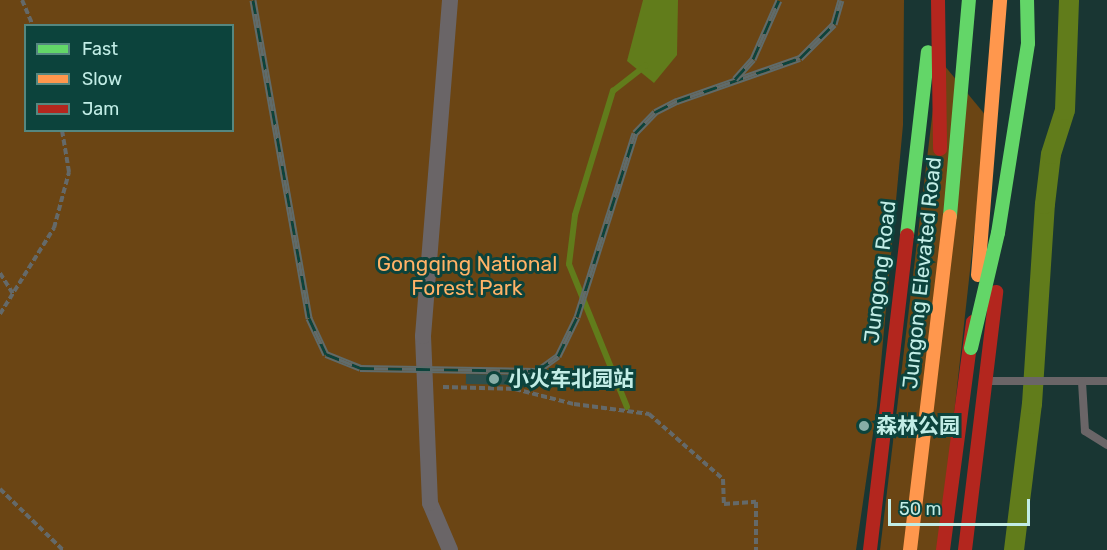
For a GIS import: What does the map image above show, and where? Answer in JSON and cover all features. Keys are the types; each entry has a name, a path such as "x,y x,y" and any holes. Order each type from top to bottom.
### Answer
{"main road":[{"path":"936,0 946,268"},
{"name":"Jungong Road","path":"870,550 936,0"},
{"name":"Jungong Elevated Road","path":"910,550 946,268 969,0"},
{"path":"943,550 971,348 1000,0"},
{"path":"965,550 986,381 1017,70 1018,0"},
{"path":"971,348 998,233 1028,43 1027,0"}],"street":[{"path":"450,0 423,336 430,503 450,550"}],"lane":[{"path":"986,381 1019,383 1107,381"},
{"path":"1082,382 1085,431 1107,446"}],"path":[{"path":"22,0 32,24"},
{"path":"0,314 54,228 69,172 62,132"},
{"path":"0,273 13,294"},
{"path":"425,381 451,389 515,389 574,404 649,414 723,479 724,504 756,502 756,550"},
{"path":"0,489 63,550"}],"green space":[{"name":"Gongqing National Forest Park","path":"0,0 904,0 903,125 877,406 856,550 0,550"},
{"path":"939,59 987,117 939,550 880,550"}],"shaded area":[{"path":"643,0 678,0 677,55 654,83 627,61"}],"building":[{"name":"小火车北园站","path":"466,374 522,375 522,385 466,384"}],"waterway":[{"path":"1014,550 1032,404 1045,204 1051,154 1065,110 1069,0"},
{"path":"627,407 569,264 575,215 613,91 645,66"}],"railway":[{"path":"253,0 309,318 326,354 360,368 537,371 558,356 577,317 635,133 655,112 677,101 800,58 834,24 841,0"},
{"path":"735,79 753,59 779,0"}],"traffic: fast":[{"path":"950,216 969,0"},
{"path":"971,348 998,233 1028,43 1027,0"},
{"path":"907,235 928,52"}],"traffic: slow":[{"path":"978,275 1000,0"},
{"path":"910,550 950,216"}],"traffic: jam":[{"path":"938,0 940,149"},
{"path":"870,550 907,235"},
{"path":"965,550 996,292"},
{"path":"943,550 973,322"}],"place":[{"name":"小火车北园站","path":"494,379"},
{"name":"森林公园","path":"864,426"}]}
